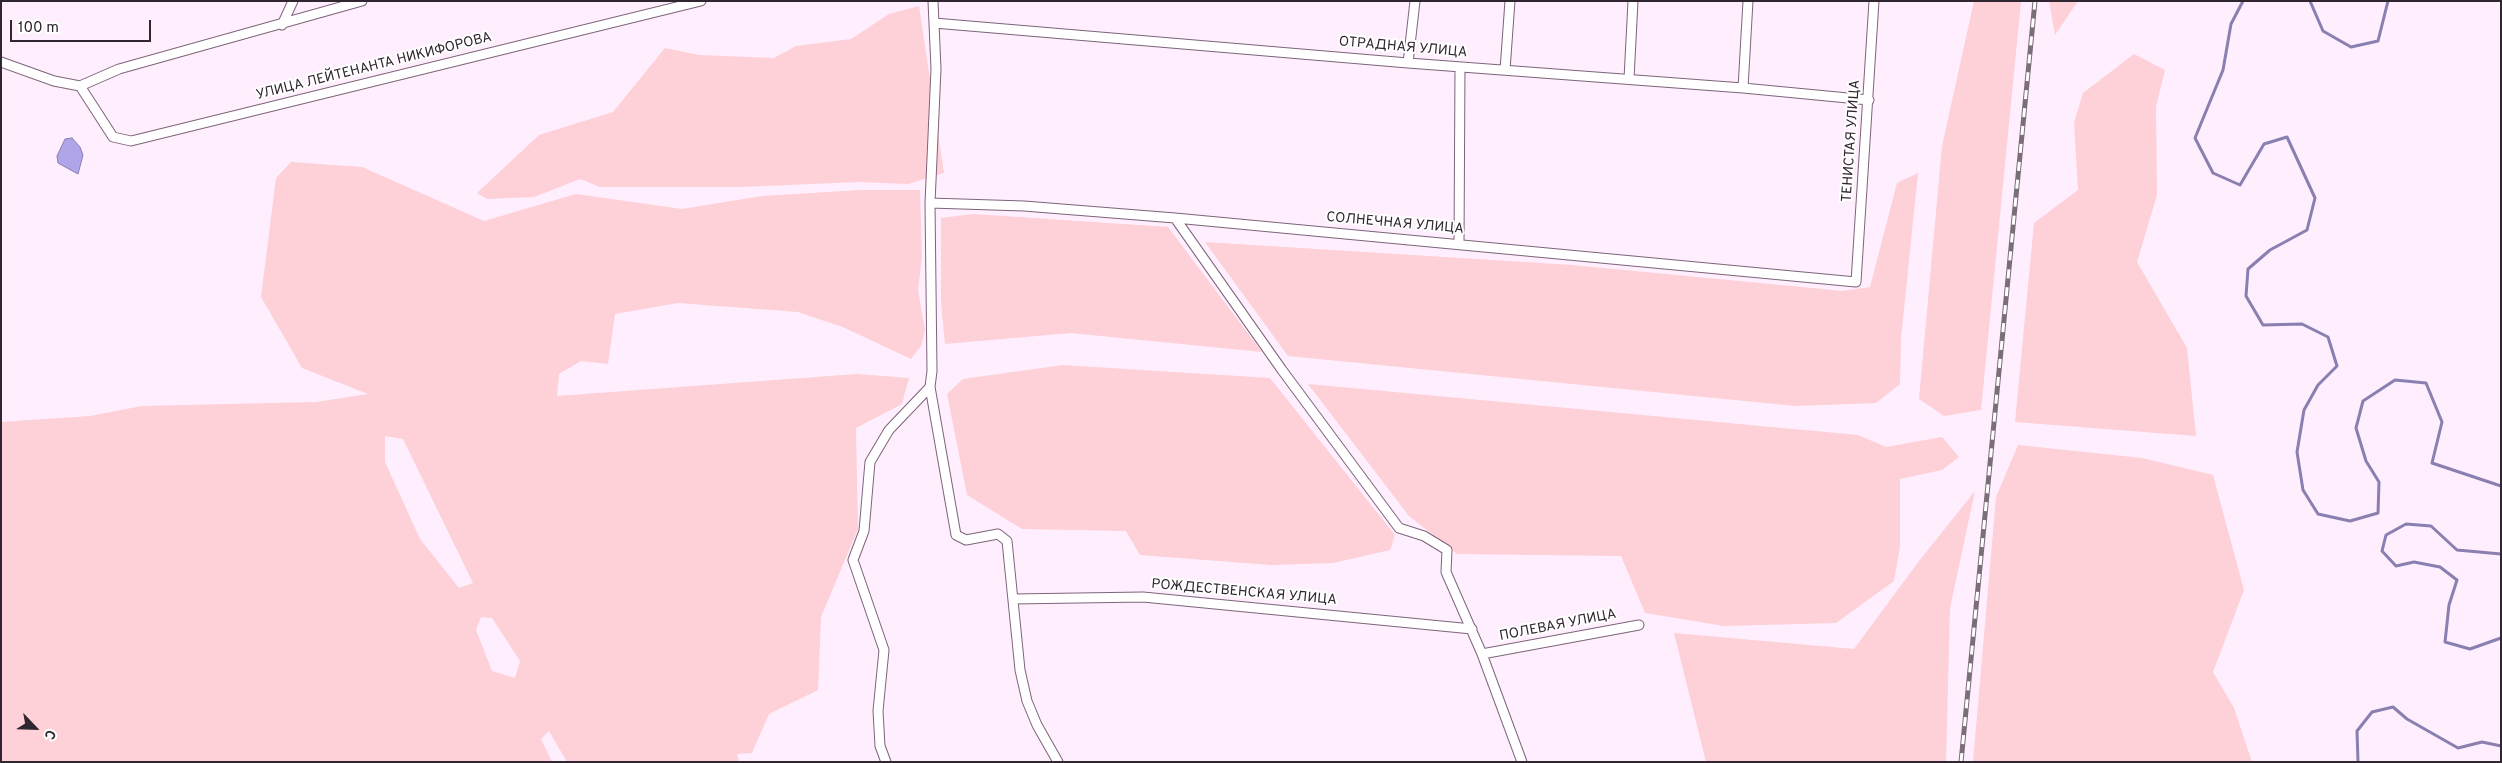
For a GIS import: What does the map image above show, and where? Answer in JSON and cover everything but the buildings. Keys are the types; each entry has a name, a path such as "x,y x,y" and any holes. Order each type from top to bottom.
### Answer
{"street":[{"path":"282,25 293,1"},
{"path":"1,62 54,81 80,86 119,69 282,25 362,1"},
{"name":"УЛИЦА ЛЕЙТЕНАНТА НИКИФОРОВА","path":"80,86 113,137 131,140 701,1"},
{"path":"933,1 936,69 930,203 932,371 930,387 956,535 966,540 998,534 1007,540 1020,670 1027,701 1037,725 1058,762"},
{"path":"1408,63 1415,1"},
{"path":"1505,70 1510,1"},
{"path":"1629,79 1633,1"},
{"path":"1743,88 1748,1"},
{"name":"ТЕНИСТАЯ УЛИЦА","path":"1856,282 1874,1"},
{"name":"ОТРАДНАЯ УЛИЦА","path":"934,22 1869,100"},
{"path":"1460,67 1460,244"},
{"name":"СОЛНЕЧНАЯ УЛИЦА","path":"930,203 1024,206 1175,218 1856,282"},
{"path":"1175,218 1282,370 1400,528 1424,536 1447,550 1446,572 1472,629 1522,762"},
{"path":"886,762 880,746 878,711 884,650 853,560 864,531 870,462 889,430 930,387"},
{"name":"РОЖДЕСТВЕНСКАЯ УЛИЦА","path":"1013,599 1144,597 1472,629"},
{"name":"ПОЛЕВАЯ УЛИЦА","path":"1482,654 1638,625"}],"shaded area":[{"path":"1974,1 2021,1 1981,410 1944,416 1919,399 1942,146"},
{"path":"2049,1 2078,1 2055,35"},
{"path":"919,6 944,173 908,184 858,182 741,187 600,187 580,179 534,197 487,199 477,193 539,135 613,112 665,48 699,55 774,58 796,46 851,39 889,14"},
{"path":"2134,54 2165,70 2156,107 2157,195 2137,262 2187,348 2196,436 2015,422 2034,223 2078,190 2074,123 2083,93"},
{"path":"72,138 80,147 83,155 78,174 58,163 57,156 65,139"},
{"path":"291,162 362,167 484,221 576,194 682,209 762,196 861,190 920,190 922,256 918,290 925,330 921,346 911,359 845,328 798,312 678,303 615,314 608,364 581,361 559,374 557,396 857,374 909,378 902,404 856,428 858,529 821,617 818,690 769,714 752,753 737,754 739,762 567,762 549,731 541,739 552,762 1,762 1,422 90,416 142,406 316,402 368,394 302,368 261,297 276,178","holes":["385,436 403,439 473,583 459,588 420,539 385,462","481,617 492,618 520,661 515,678 492,671 476,630"]},
{"path":"1918,173 1901,338 1900,384 1876,403 1796,406 1288,356 1205,242 1572,265 1843,291 1870,287 1897,183"},
{"path":"973,214 1168,227 1262,352 1071,333 945,344 941,303 941,218"},
{"path":"1063,365 1270,378 1395,535 1390,550 1333,563 1271,565 1140,555 1126,531 1022,529 967,495 947,394 963,379"},
{"path":"1308,384 1858,435 1886,447 1942,437 1959,457 1942,470 1900,479 1900,547 1894,581 1836,623 1724,626 1645,613 1621,556 1457,554 1409,516"},
{"path":"2018,445 2142,458 2213,475 2244,590 2213,672 2234,708 2252,762 1973,762 1996,497"},
{"path":"1975,491 1950,608 1946,762 1706,762 1674,633 1854,649 1919,561"}],"waterway":[{"path":"2243,1 2231,24 2223,70 2195,138 2213,173 2240,185 2264,144 2287,137 2315,198 2307,230 2270,250 2248,269 2246,296 2263,325 2302,324 2328,337 2337,366 2318,385 2304,410 2297,452 2303,490 2318,514 2350,521 2378,513 2379,482 2366,461 2356,428 2363,401 2395,380 2426,383 2442,422 2432,463 2501,486"},
{"path":"2310,1 2323,31 2351,47 2378,41 2388,1"},
{"path":"2501,554 2457,550 2431,526 2406,524 2386,535 2382,551 2396,566 2414,562 2440,567 2457,580 2449,605 2445,642 2470,649 2501,638"},
{"path":"2358,762 2357,731 2372,712 2393,707 2407,719 2458,748 2482,742 2501,746"}],"railway":[{"path":"1961,762 2035,1"}]}
